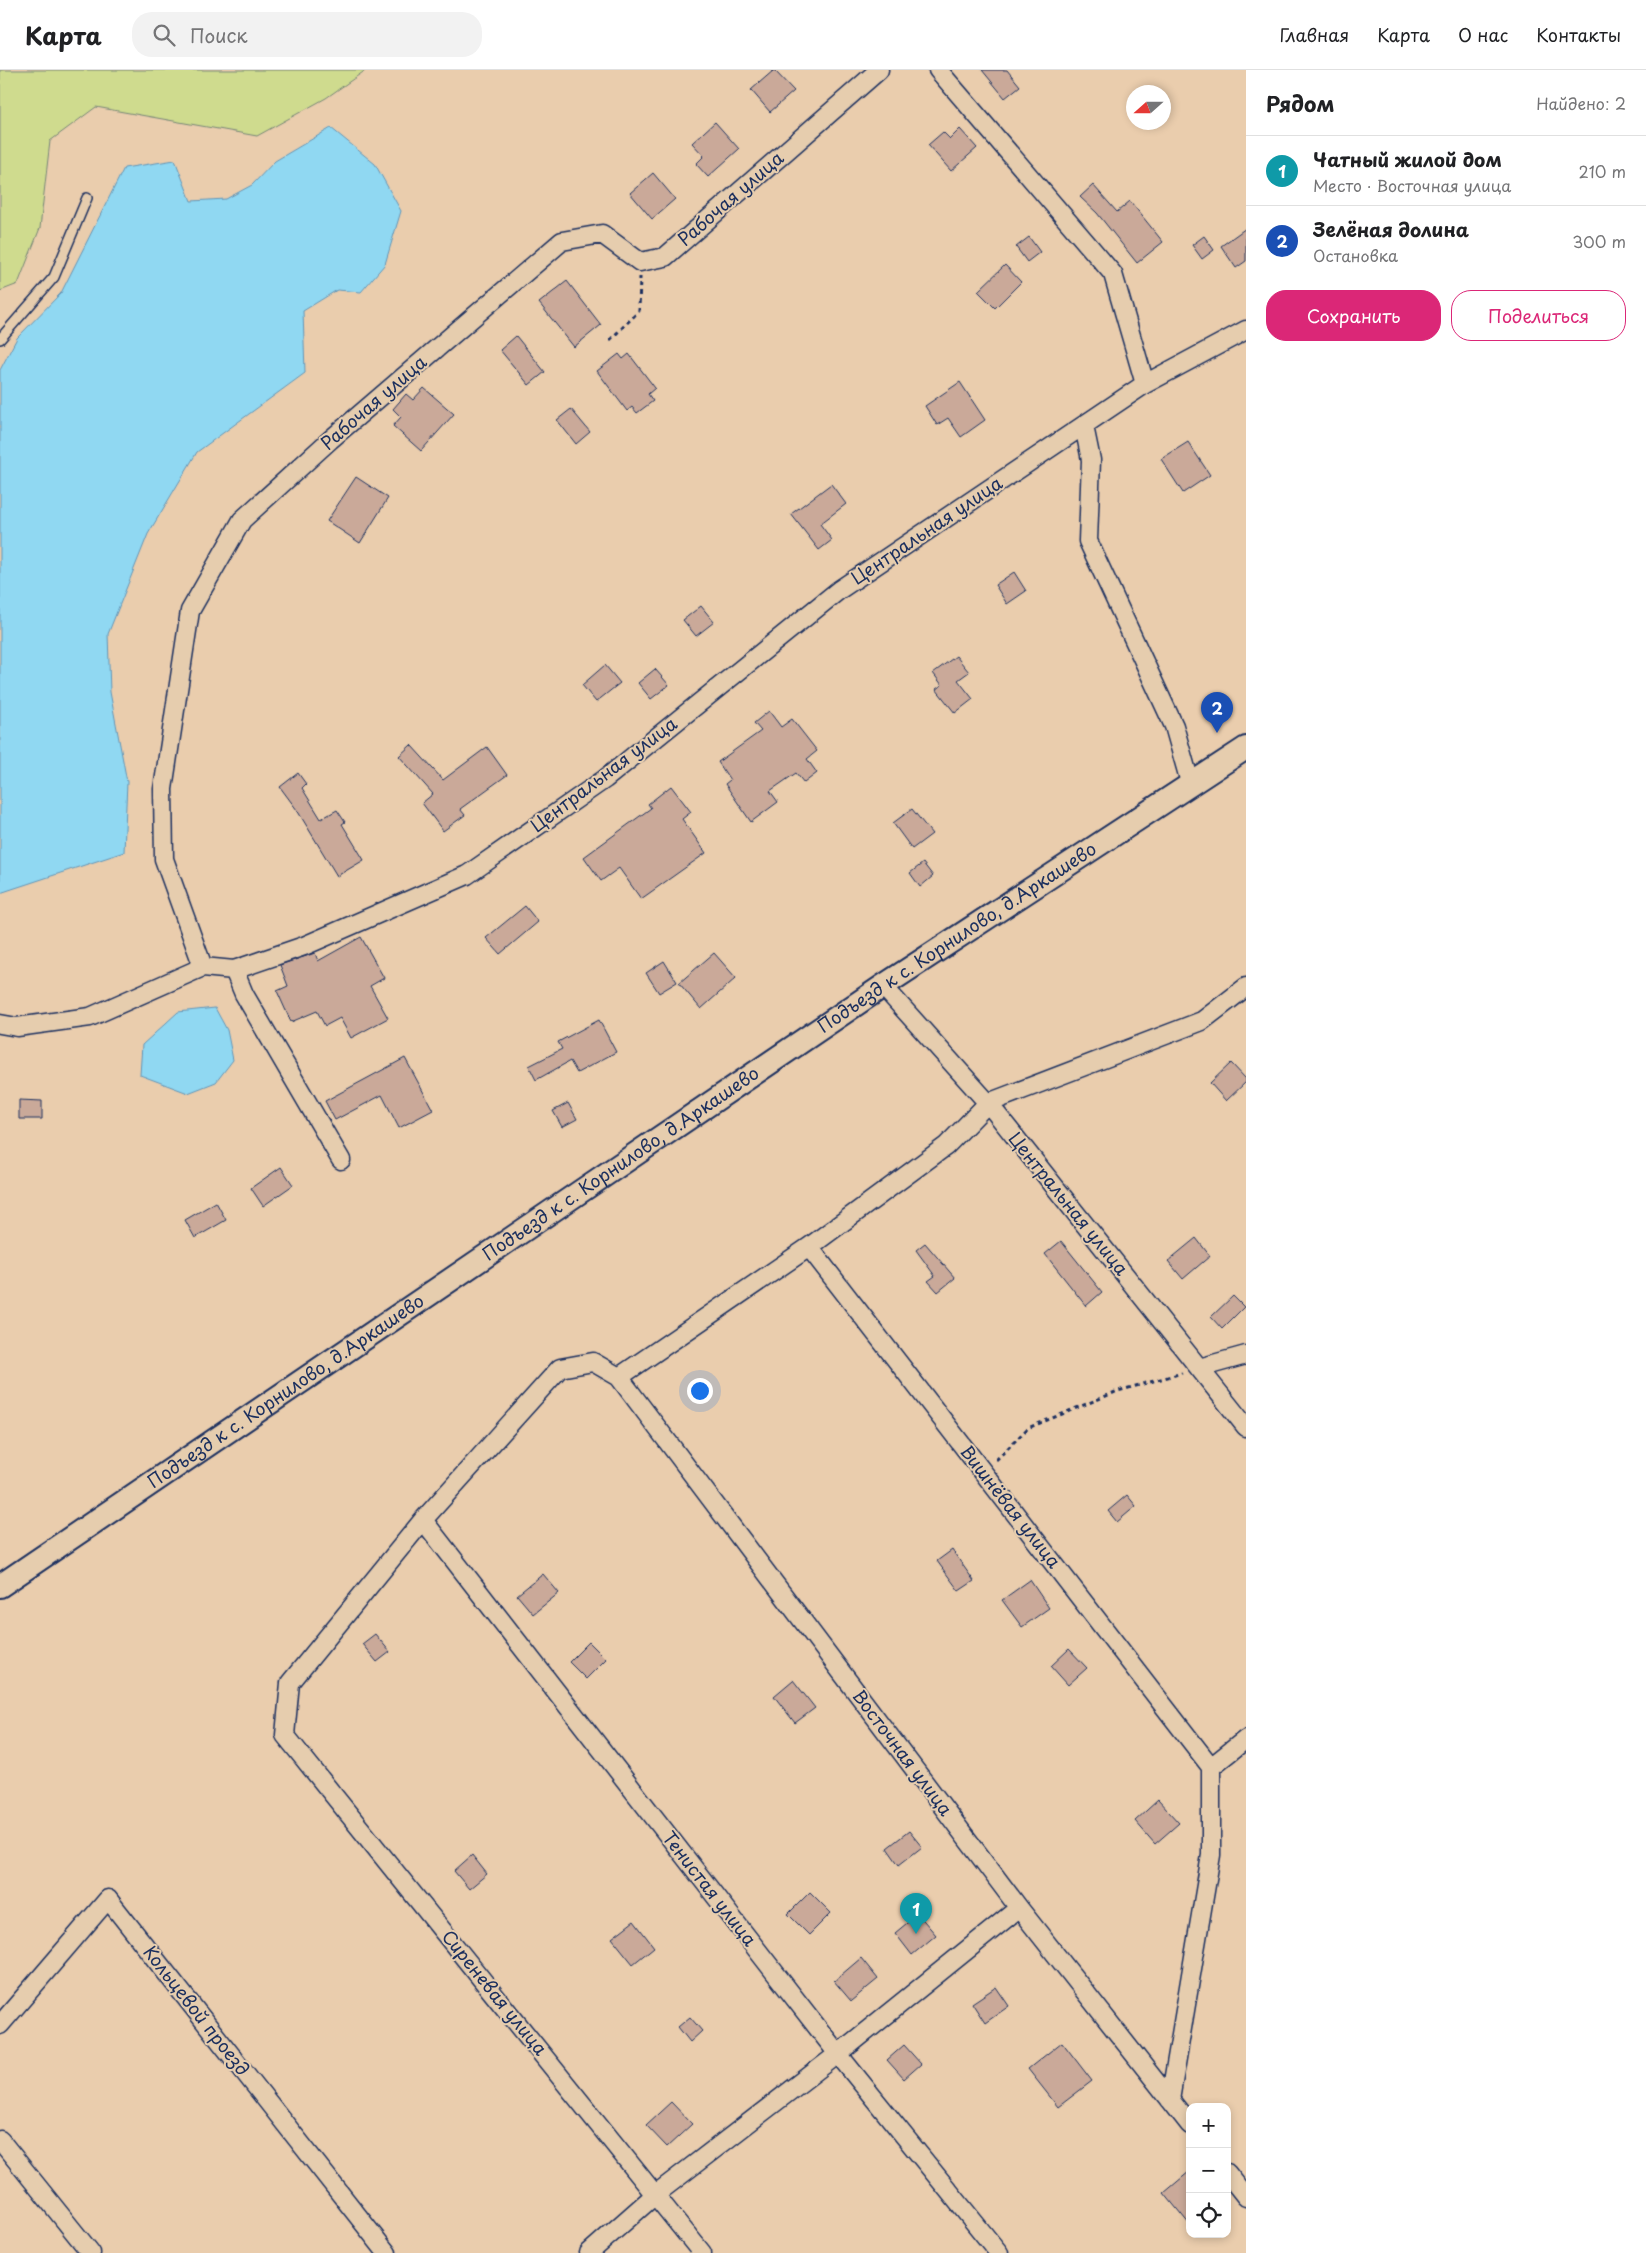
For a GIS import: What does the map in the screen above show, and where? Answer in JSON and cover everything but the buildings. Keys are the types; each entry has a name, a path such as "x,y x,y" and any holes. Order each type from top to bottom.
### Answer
{"street":[{"name":"Рабочая улица","path":"203,967 164,859 162,789 190,611 242,520 330,440 562,241 602,234 640,262 666,257 879,70"},
{"path":"938,70 1113,274 1145,384"},
{"name":"Центральная улица","path":"0,1024 17,1027 90,1017 203,967 234,970 304,946 468,875 605,779 838,590 1145,384 1246,330"},
{"path":"1084,426 1091,460 1088,541 1174,726 1191,786"},
{"name":"Подъезд к с. Корнилово, д.Аркашево","path":"0,1586 884,986 1191,786 1246,748"},
{"path":"234,970 244,994 341,1160"},
{"name":"Центральная улица","path":"884,986 988,1103 1246,1427"},
{"path":"423,1520 560,1368 593,1362 618,1377 809,1247 946,1146 988,1103 1202,1021 1246,987"},
{"name":"Вишнёвая улица","path":"809,1247 1211,1767"},
{"path":"1200,1368 1246,1355"},
{"name":"Восточная улица","path":"618,1377 1020,1908 1186,2120"},
{"name":"Сиреневая улица","path":"423,1520 290,1682 286,1735 702,2253"},
{"name":"Тенистая улица","path":"423,1520 838,2054 999,2253"},
{"path":"1170,2100 1211,1855 1211,1767 1246,1739"},
{"name":"Кольцевой проезд","path":"0,2025 108,1899 387,2253"},
{"path":"589,2253 656,2194 838,2054 1020,1908"},
{"path":"0,2140 91,2253"},
{"path":"1231,2178 1246,2197"}],"lane":[{"path":"0,339 54,277 87,198"}],"path":[{"path":"610,340 639,311 640,262"},
{"path":"984,1473 1028,1428 1118,1391 1200,1368"}],"green space":[{"path":"0,70 366,70 326,98 257,136 96,107 50,141 40,228 18,284 0,291"}],"water":[{"path":"331,128 375,164 401,211 385,264 361,292 337,290 303,311 305,373 197,452 148,534 108,634 110,692 127,782 124,852 0,893 0,370 17,338 61,293 124,168 175,160 191,201 226,199 252,185 275,161"},
{"path":"215,1008 227,1030 233,1060 216,1082 188,1093 140,1075 142,1045 178,1012"}],"place":[{"name":"Зелёная долина","path":"1217,733"},
{"name":"Чатный жилой дом","path":"916,1934"}]}
